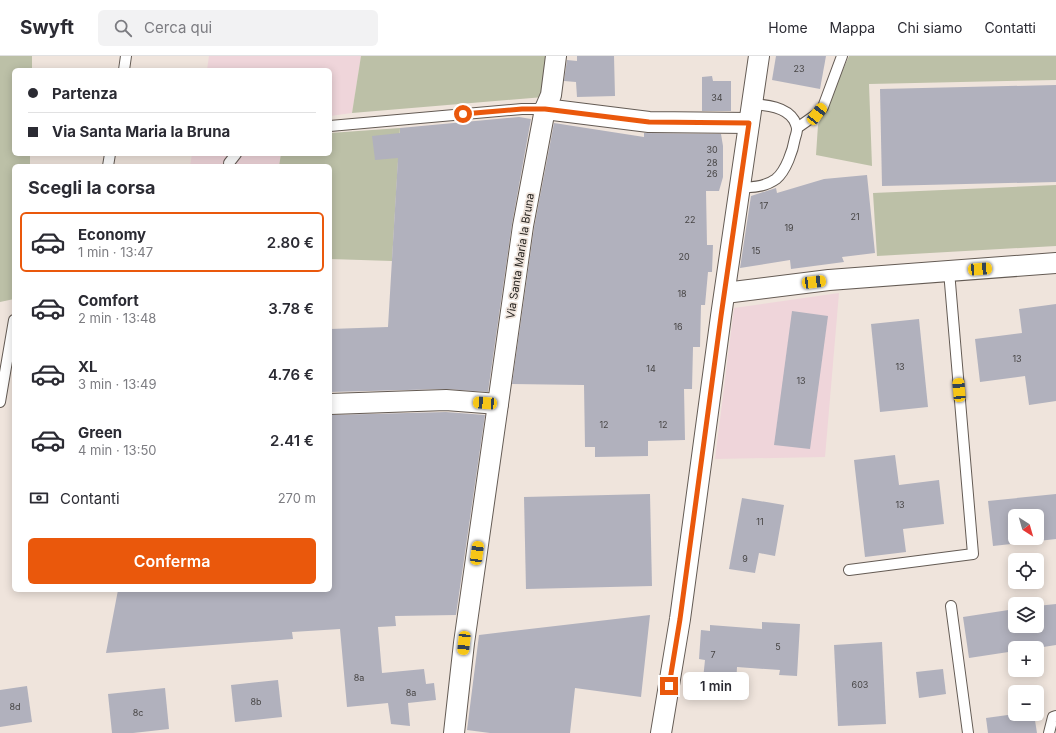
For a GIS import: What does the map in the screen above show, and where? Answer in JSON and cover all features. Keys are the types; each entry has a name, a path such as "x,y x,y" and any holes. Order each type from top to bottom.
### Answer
{"street":[{"name":"Via Santa Maria la Bruna","path":"454,733 464,643 523,226 545,109 551,95 556,56"},
{"path":"661,733 680,619 759,56"},
{"path":"545,109 649,122 751,113"},
{"path":"725,294 830,280 1056,263"},
{"path":"332,404 446,400 498,404"}],"lane":[{"path":"124,68 126,56"},
{"path":"797,128 817,114 823,106 842,56"},
{"path":"740,187 752,188 767,184 777,178 786,165 792,151 797,128 794,120 783,110 765,105 751,113"},
{"path":"332,126 522,109 545,109"},
{"path":"229,163 234,156"},
{"path":"849,570 973,554 949,271"},
{"path":"0,402 12,332"},
{"path":"951,606 965,733"},
{"path":"1049,733 1053,717 1056,716"}],"shaded area":[{"path":"209,56 361,56 352,113 332,116 332,68 207,68"},
{"path":"192,156 281,156 279,164 190,164"},
{"path":"839,293 825,457 715,459 734,308"}],"green space":[{"path":"0,56 32,56 32,68 12,68 12,156 30,156 30,164 12,164 12,299 0,302"},
{"path":"361,56 550,56 544,97 352,113"},
{"path":"849,56 1056,56 1056,80 869,84 872,166 816,155 818,125"},
{"path":"400,128 392,261 332,259 332,164 279,164 281,156 332,156 332,133"},
{"path":"1056,185 1056,246 877,256 873,193"}],"building":[{"path":"577,56 614,56 615,96 577,97 576,82 564,81 567,60 577,61"},
{"path":"776,56 826,56 820,89 772,80"},
{"path":"712,76 713,81 731,81 731,111 702,111 702,77"},
{"path":"1056,85 1056,182 882,186 880,89"},
{"path":"519,117 531,119 512,224 488,392 446,389 332,392 332,329 388,327 398,158 375,160 372,136 400,133 400,128"},
{"path":"554,123 644,137 644,133 721,134 723,146 723,177 719,191 706,191 707,245 713,245 712,272 708,272 705,305 701,305 700,347 693,347 692,389 684,389 685,440 648,441 648,456 595,457 595,447 585,447 584,385 512,384 534,228"},
{"path":"867,175 875,253 842,257 844,262 791,269 790,260 740,268 751,196 776,188 777,193 824,179"},
{"path":"1056,304 1056,401 1029,405 1025,376 980,382 975,339 1022,333 1019,309"},
{"path":"792,311 828,316 810,449 774,445"},
{"path":"919,319 928,407 880,412 871,324"},
{"path":"446,412 485,415 456,615 395,616 396,626 378,627 382,673 424,669 426,684 434,683 436,700 408,703 410,726 391,724 388,703 347,707 340,629 292,632 293,639 106,653 118,592 332,592 332,415"},
{"path":"895,455 899,485 939,480 944,524 903,529 906,552 865,557 854,460"},
{"path":"650,494 652,586 526,589 524,497"},
{"path":"1056,494 1056,539 1044,540 1044,509 1008,509 1008,544 993,546 988,501"},
{"path":"742,498 784,505 775,556 759,553 755,573 729,569"},
{"path":"1056,604 1056,645 1044,647 1044,641 1008,641 1008,652 969,658 963,617 1008,610 1008,633 1044,633 1044,605"},
{"path":"650,615 641,697 575,688 570,733 490,733 467,730 479,635"},
{"path":"762,622 800,624 797,676 779,675 780,670 737,667 736,686 714,685 715,679 703,679 705,660 699,659 701,630 710,631 710,625 762,629"},
{"path":"882,642 886,724 838,726 834,645"},
{"path":"943,669 946,694 919,698 916,672"},
{"path":"278,680 282,717 235,722 231,685"},
{"path":"27,686 32,722 0,727 0,690"},
{"path":"165,688 169,729 133,733 112,733 108,694"},
{"path":"1008,715 1008,721 1035,721 1037,733 988,733 986,718"}],"route":[{"path":"463,114 522,109 545,109 649,122 749,123 680,619 669,686"}]}
